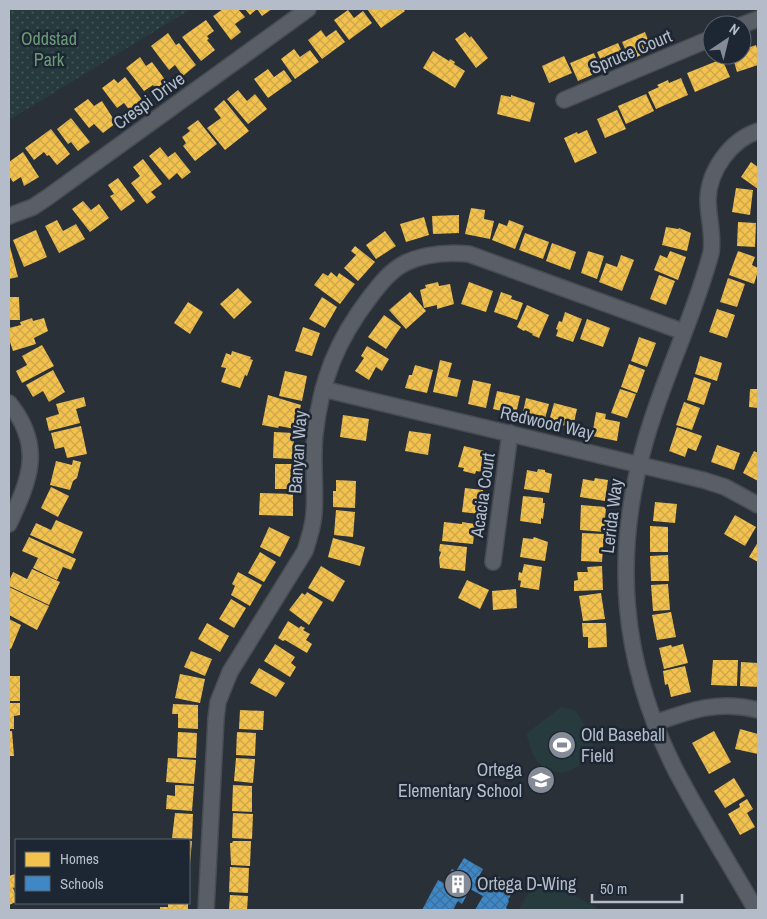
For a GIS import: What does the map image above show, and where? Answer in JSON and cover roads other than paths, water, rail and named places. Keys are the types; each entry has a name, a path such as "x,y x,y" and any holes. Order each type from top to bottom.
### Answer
{"street":[{"name":"Crespi Drive","path":"9,216 48,198 308,9"},
{"name":"Spruce Court","path":"564,100 702,42"},
{"name":"Lerida Way","path":"755,902 686,789 655,723 638,674 628,624 626,553 628,517 639,464 652,420 711,254 713,239 708,198 715,172 731,149 742,138 758,131"},
{"name":"Banyan Way","path":"206,910 218,702 230,672 305,551 311,533 314,514 313,456 315,433 324,389 338,346 352,321 380,284 405,263 421,257 451,252 469,254 684,332"},
{"name":"Redwood Way","path":"324,389 703,480 725,488 758,505"},
{"path":"9,402 17,412 25,428 30,447 30,466 27,483 9,524"},
{"name":"Acacia Court","path":"493,562 510,433"},
{"path":"655,723 692,709 710,706 729,705 758,710"}],"place":[{"name":"Old Baseball Field","path":"562,745"},
{"name":"Ortega Elementary School","path":"541,780"},
{"name":"Ortega D-Wing","path":"458,884"}],"park label":[{"name":"Oddstad Park","path":"49,49"}]}
